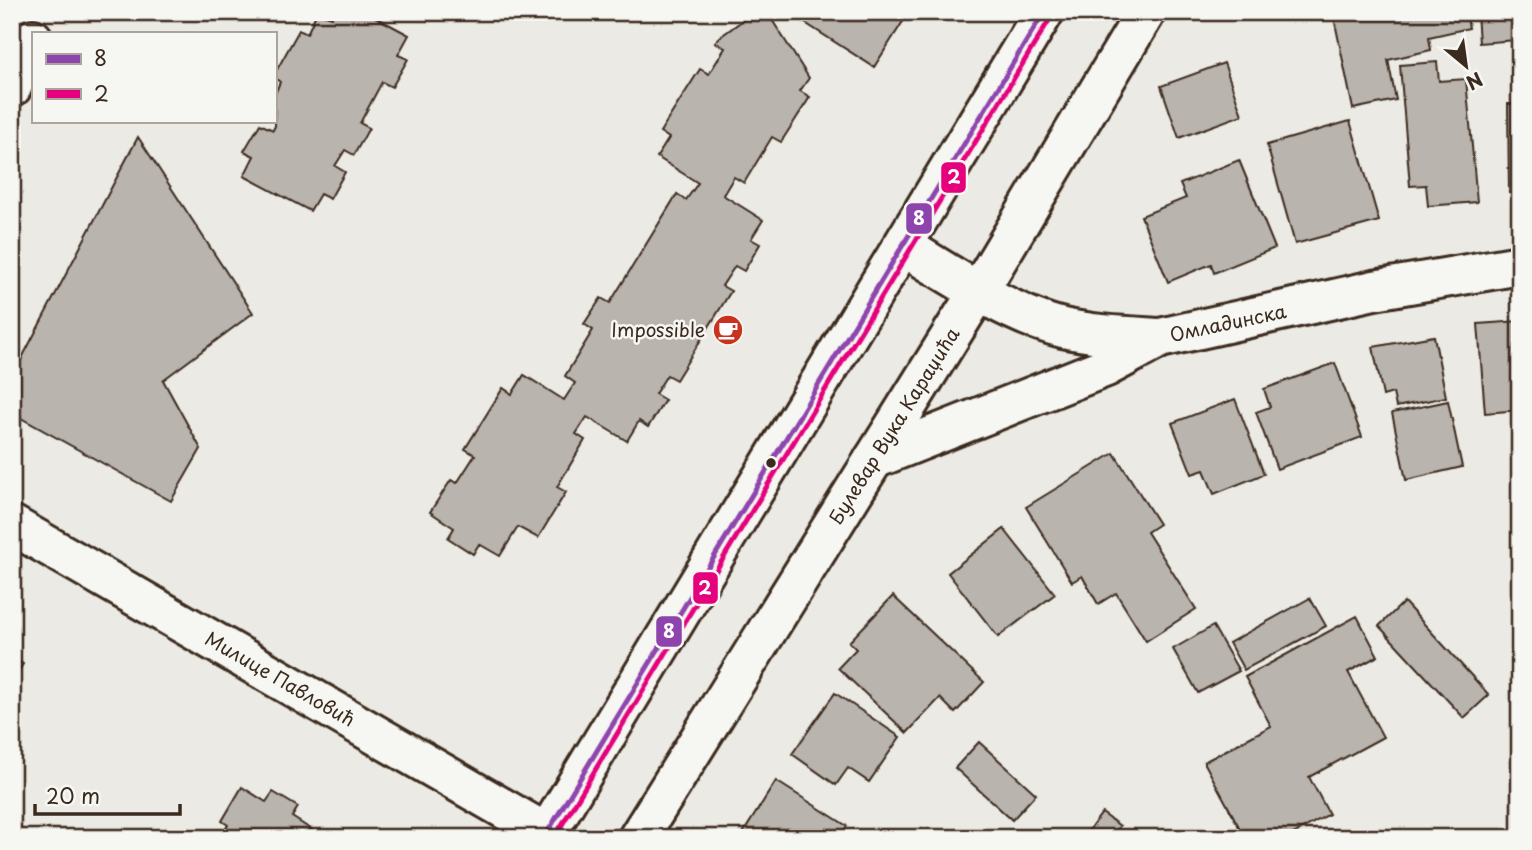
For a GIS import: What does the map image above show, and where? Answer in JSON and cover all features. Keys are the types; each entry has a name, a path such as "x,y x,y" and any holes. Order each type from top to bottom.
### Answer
{"street":[{"path":"36,32 45,12"},
{"path":"545,835 718,547 905,247 1044,12"},
{"name":"Булевар Вука Караџића","path":"638,838 978,292 1146,12"},
{"path":"12,87 32,41"},
{"path":"905,247 978,292 1061,328 1160,338"},
{"name":"Омладинска","path":"874,459 1105,367 1160,338 1374,290 1520,265"},
{"name":"Милице Павловић","path":"12,525 545,835"}],"building":[{"path":"317,12 332,17 335,12 366,12 409,35 398,55 408,59 392,87 382,82 360,123 369,128 354,155 345,150 335,166 345,172 330,199 320,194 310,211 244,176 254,156 244,151 260,124 273,130 275,126 276,92 280,82 276,79 276,71 299,30 307,34"},
{"path":"754,12 767,12 809,78 800,91 810,97 781,142 772,137 744,183 734,177 723,195 763,220 751,239 760,244 744,271 735,266 722,286 731,291 676,380 667,375 655,394 665,400 648,427 639,421 627,441 587,417 576,434 585,440 557,487 566,492 538,538 518,527 500,556 479,544 473,554 448,538 454,528 430,512 451,480 457,483 475,455 465,449 503,388 512,394 524,375 564,400 575,383 565,376 593,330 584,324 601,298 610,303 677,194 686,200 698,183 657,157 669,138 660,132 700,69 709,74 725,48 715,42"},
{"path":"788,12 909,12 874,67"},
{"path":"1466,12 1469,28 1429,37 1431,50 1388,60 1396,100 1353,109 1333,13"},
{"path":"1477,12 1514,12 1516,40 1479,43"},
{"path":"1437,62 1439,81 1466,79 1477,202 1428,206 1426,185 1410,186 1400,65"},
{"path":"1224,63 1242,115 1179,138 1161,86"},
{"path":"1508,104 1520,104 1520,193 1509,193"},
{"path":"1350,121 1379,221 1295,244 1267,145"},
{"path":"138,137 253,313 163,380 201,449 171,501 21,418 12,403 12,377"},
{"path":"1239,160 1275,248 1214,273 1211,264 1168,282 1141,216 1186,198 1180,184"},
{"path":"1520,321 1520,410 1485,413 1478,324"},
{"path":"1434,336 1446,397 1396,407 1393,393 1383,396 1373,347"},
{"path":"1335,363 1362,437 1277,469 1256,412 1270,407 1264,389"},
{"path":"1235,399 1264,474 1214,494 1204,470 1192,474 1172,423"},
{"path":"1448,401 1462,467 1406,480 1392,413"},
{"path":"1520,429 1520,480 1513,481 1512,430"},
{"path":"1114,453 1159,524 1147,532 1196,609 1146,641 1116,593 1098,604 1082,576 1072,582 1026,507"},
{"path":"1004,529 1055,594 998,637 948,573"},
{"path":"893,596 984,682 955,713 940,698 907,733 838,668 856,649 849,642"},
{"path":"1310,598 1326,626 1244,670 1229,643"},
{"path":"1404,602 1489,695 1464,718 1379,626"},
{"path":"1357,616 1378,656 1348,672 1383,737 1309,777 1329,814 1286,838 1245,838 1204,762 1271,726 1245,677"},
{"path":"1213,626 1239,671 1198,693 1173,649"},
{"path":"12,657 23,664 12,682"},
{"path":"835,693 900,737 869,782 848,768 836,785 792,754"},
{"path":"979,742 1036,794 1012,820 955,768"},
{"path":"776,781 847,826 839,838 740,838"},
{"path":"242,787 266,802 273,792 298,807 292,817 312,830 307,838 220,838 228,825 222,821"},
{"path":"1102,813 1120,826 1111,838 1083,838"}],"transit line":[{"name":"8","path":"544,838 1044,12"},
{"name":"2","path":"554,838 1051,17"}],"place":[{"name":"Impossible","path":"728,330"}]}
